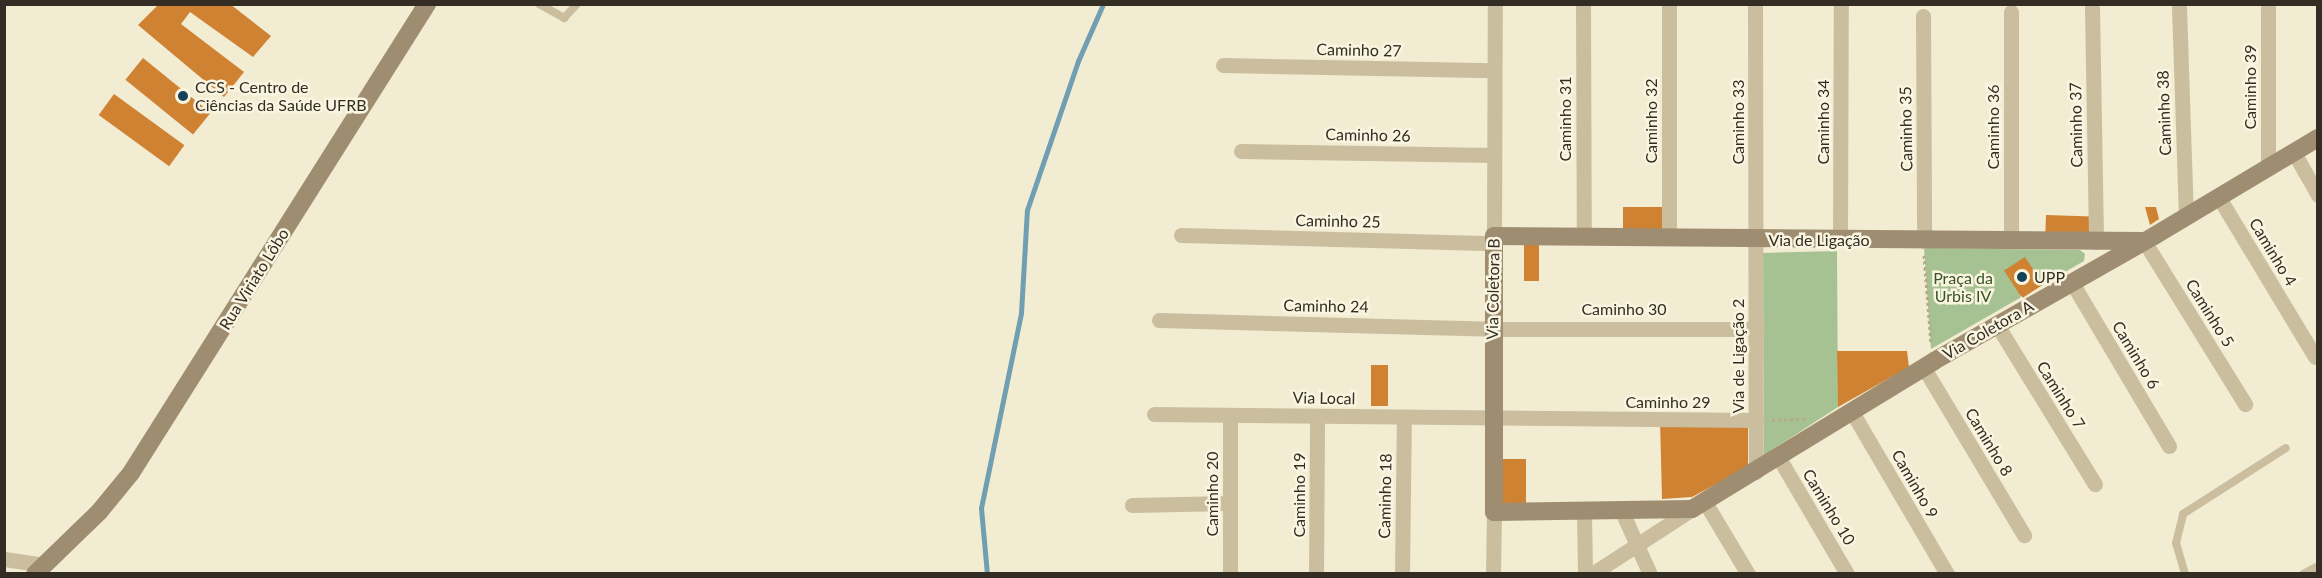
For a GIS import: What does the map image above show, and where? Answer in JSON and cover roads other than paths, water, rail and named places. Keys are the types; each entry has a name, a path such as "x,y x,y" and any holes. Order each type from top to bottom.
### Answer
{"street":[{"name":"Rua Viriato Lôbo","path":"40,569 69,544 131,473 428,4"},
{"name":"Via Coletora B","path":"1493,573 1492,329 1495,4"},
{"name":"Caminho 31","path":"1583,4 1584,234"},
{"name":"Caminho 32","path":"1669,4 1669,237"},
{"name":"Caminho 33","path":"1755,4 1756,240"},
{"name":"Caminho 34","path":"1840,4 1840,239"},
{"name":"Caminho 37","path":"2092,8 2096,242"},
{"name":"Caminho 38","path":"2179,8 2186,216"},
{"name":"Caminho 39","path":"2268,8 2268,165"},
{"name":"Caminho 36","path":"2011,242 2012,12"},
{"name":"Caminho 35","path":"1923,16 1924,241"},
{"name":"Caminho 27","path":"1223,65 1494,70"},
{"name":"Via Coletora A","path":"1592,573 1635,549 1699,505 1929,364 2318,138"},
{"name":"Caminho 26","path":"1241,151 1494,155"},
{"path":"2293,151 2318,195"},
{"name":"Caminho 4","path":"2218,196 2315,357"},
{"name":"Via de Ligação","path":"1494,240 1584,234 1756,240 2144,241"},
{"name":"Caminho 25","path":"1181,235 1494,240"},
{"name":"Via de Ligação 2","path":"1756,240 1756,472"},
{"name":"Caminho 5","path":"2144,241 2245,404"},
{"name":"Caminho 6","path":"2071,281 2169,446"},
{"name":"Caminho 24","path":"1159,320 1492,329"},
{"name":"Caminho 7","path":"1997,325 2095,484"},
{"name":"Caminho 30","path":"1492,329 1757,329"},
{"name":"Caminho 8","path":"1929,364 2024,535"},
{"name":"Caminho 9","path":"1852,412 1947,573"},
{"name":"Via Local","path":"1154,414 1494,418"},
{"name":"Caminho 20","path":"1230,415 1230,573"},
{"name":"Caminho 19","path":"1316,573 1317,416"},
{"name":"Caminho 18","path":"1402,573 1404,418"},
{"name":"Caminho 29","path":"1494,418 1756,420"},
{"name":"Caminho 10","path":"1779,458 1847,573"},
{"path":"1132,505 1230,504"},
{"name":"Via Coletora A","path":"1494,512 1623,514 1699,505"},
{"path":"1699,505 1748,573"},
{"path":"1584,514 1585,573"},
{"path":"1623,514 1635,549 1650,573"},
{"path":"4,559 40,569"}],"lane":[{"path":"539,4 564,18 577,4"},
{"path":"2185,573 2176,543 2183,514 2286,448"},
{"path":"2303,573 2318,566"}],"waterway":[{"path":"987,574 981,508 1021,313 1027,210 1078,61 1103,4"}],"place":[{"name":"CCS - Centro de Ciências da Saúde UFRB","path":"183,96"},
{"name":"UPP","path":"2022,277"}],"park label":[{"name":"Praça da Urbis IV","path":"1963,287"}]}
